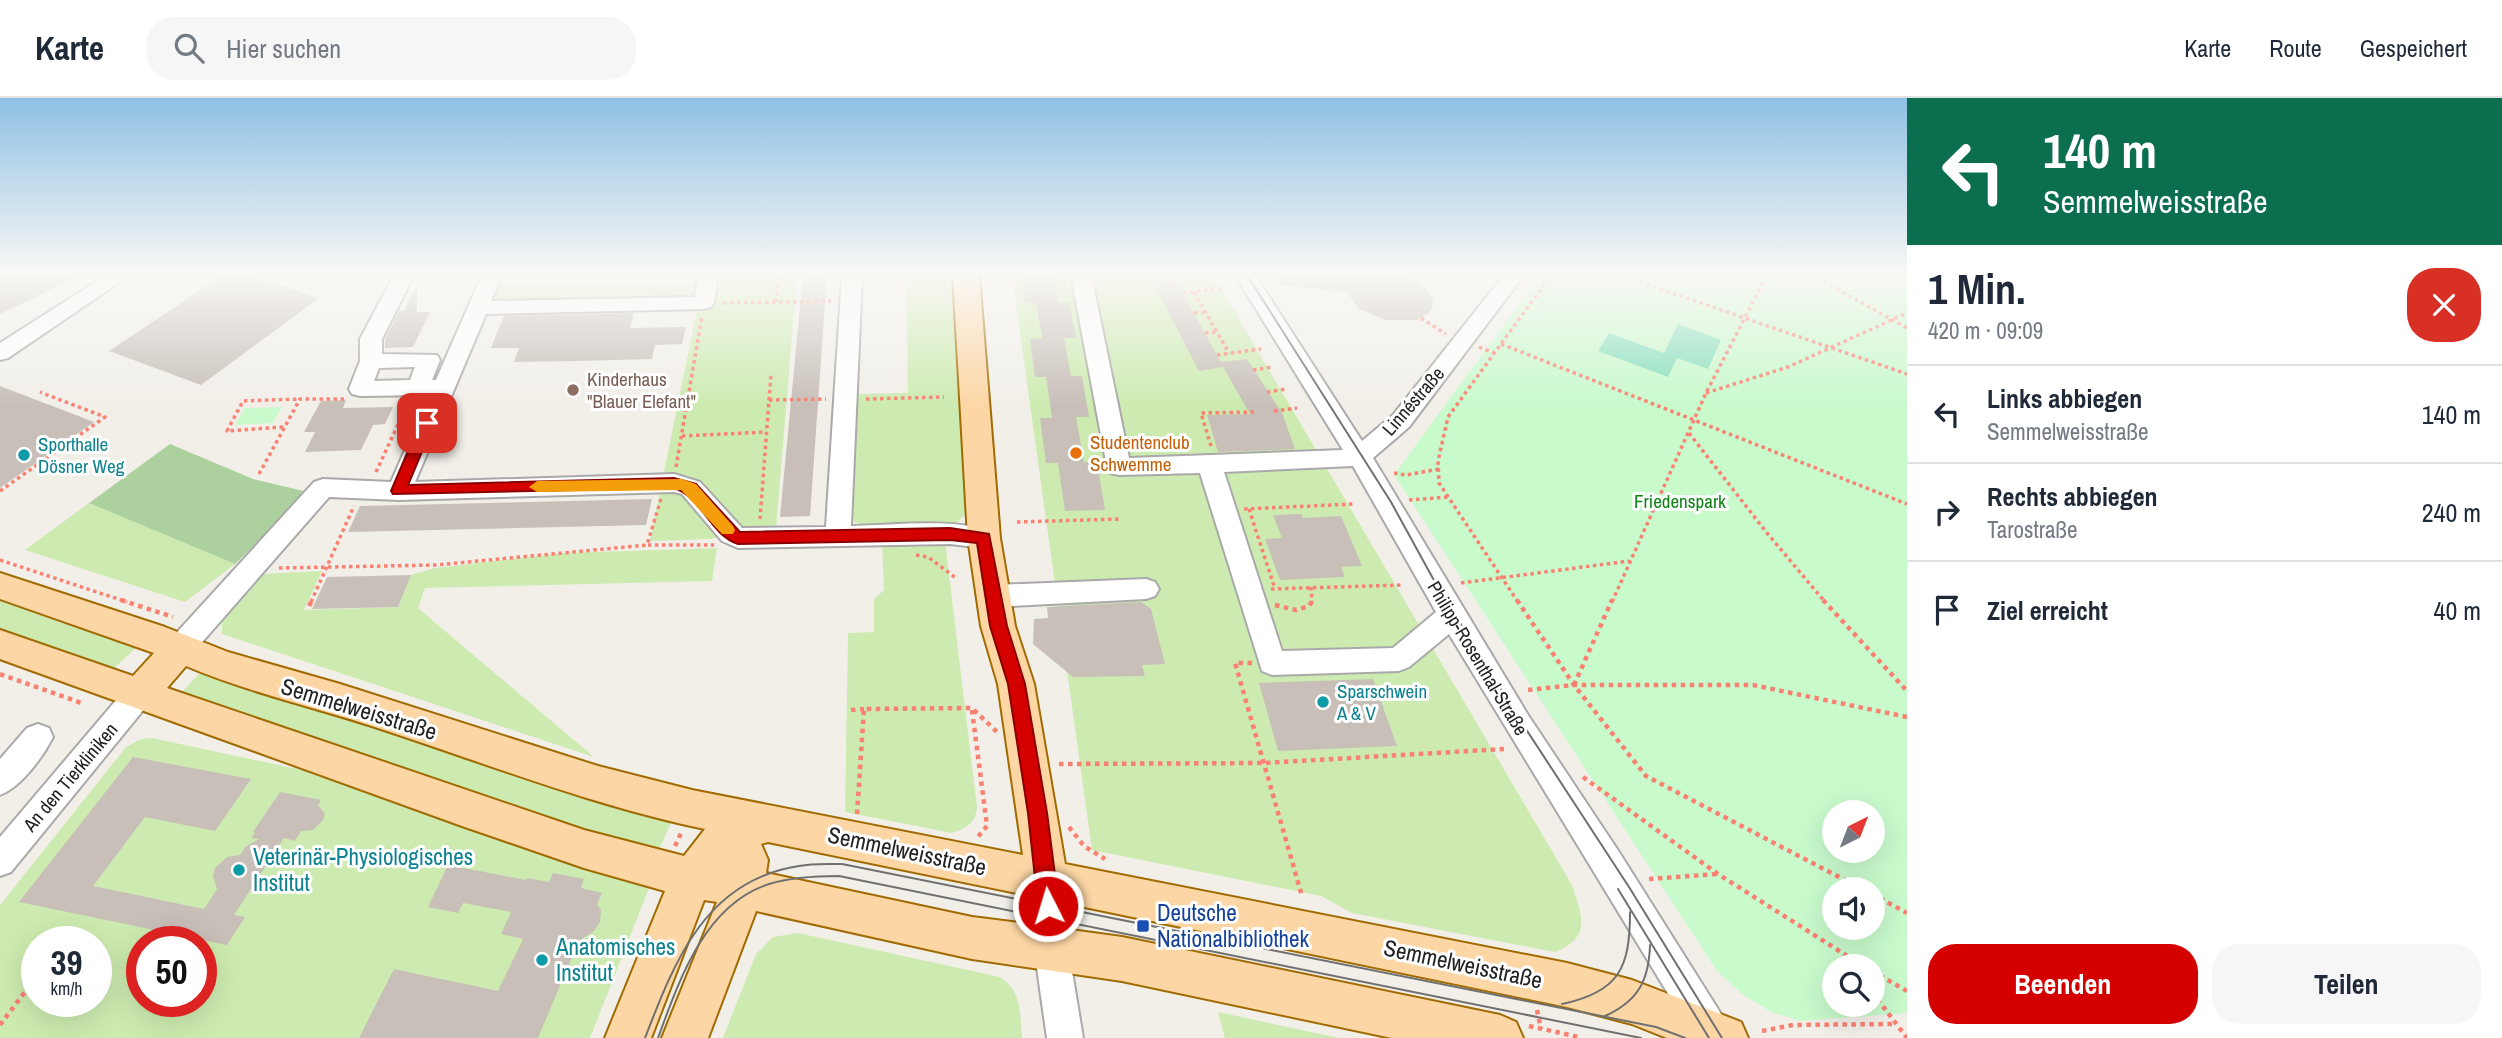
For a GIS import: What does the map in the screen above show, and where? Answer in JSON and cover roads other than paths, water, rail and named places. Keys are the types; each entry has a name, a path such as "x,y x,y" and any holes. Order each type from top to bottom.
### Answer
{"main road":[{"path":"970,319 984,538 999,626 1016,684 1047,880 1051,947"},
{"name":"Semmelweisstraße","path":"0,586 177,633 292,688 340,700 598,785 727,822 780,825 1589,990 1729,1035"},
{"path":"139,694 177,633"},
{"path":"0,645 584,849 691,878 972,938 1122,959 1515,1032"},
{"path":"628,1038 691,878 722,838 727,822"},
{"path":"685,1038 743,889 747,860 727,822"}],"street":[{"path":"0,353 53,319"},
{"path":"381,319 371,339 371,361 359,389 443,387"},
{"path":"399,491 472,319"},
{"path":"838,538 849,319"},
{"path":"1090,319 1119,467 1359,457"},
{"name":"Philipp-Rosenthal-Straße","path":"1262,319 1359,457 1452,615 1729,1035"},
{"name":"Linnéstraße","path":"1359,457 1401,421 1480,319"},
{"path":"1214,465 1237,510 1272,663 1399,659 1452,615"},
{"path":"177,633 249,568 323,488 399,491 669,483 691,488 731,534 749,538 950,534 984,538"},
{"path":"994,596 1146,589"},
{"name":"An den Tierkliniken","path":"0,861 139,694"},
{"path":"0,781 38,737"},
{"path":"1051,947 1065,1038"}],"tram line":[{"path":"1275,319 1391,502 1436,584 1522,723 1629,887 1722,1038"},
{"path":"645,1038 682,953 717,906 740,888 767,874 804,865 826,864 842,864 1604,1017"},
{"path":"658,1038 685,970 711,927 727,909 746,894 769,884 804,877 839,876 1641,1038"},
{"path":"1618,889 1709,1038"},
{"path":"1562,1004 1597,992 1617,974 1624,963 1630,912"},
{"path":"1604,1017 1625,1005 1639,989 1647,970 1650,945"},
{"path":"1604,1017 1656,1027 1685,1038"}],"place":[{"name":"Kinderhaus \"Blauer Elefant\"","path":"573,390"},
{"name":"Studentenclub Schwemme","path":"1076,453"},
{"name":"Sporthalle Dösner Weg","path":"24,455"},
{"name":"Sparschwein A & V","path":"1323,702"},
{"name":"Veterinär-Physiologisches Institut","path":"239,870"},
{"name":"Deutsche Nationalbibliothek","path":"1143,926"},
{"name":"Anatomisches Institut","path":"542,960"}],"park label":[{"name":"Friedenspark","path":"1680,501"}]}
